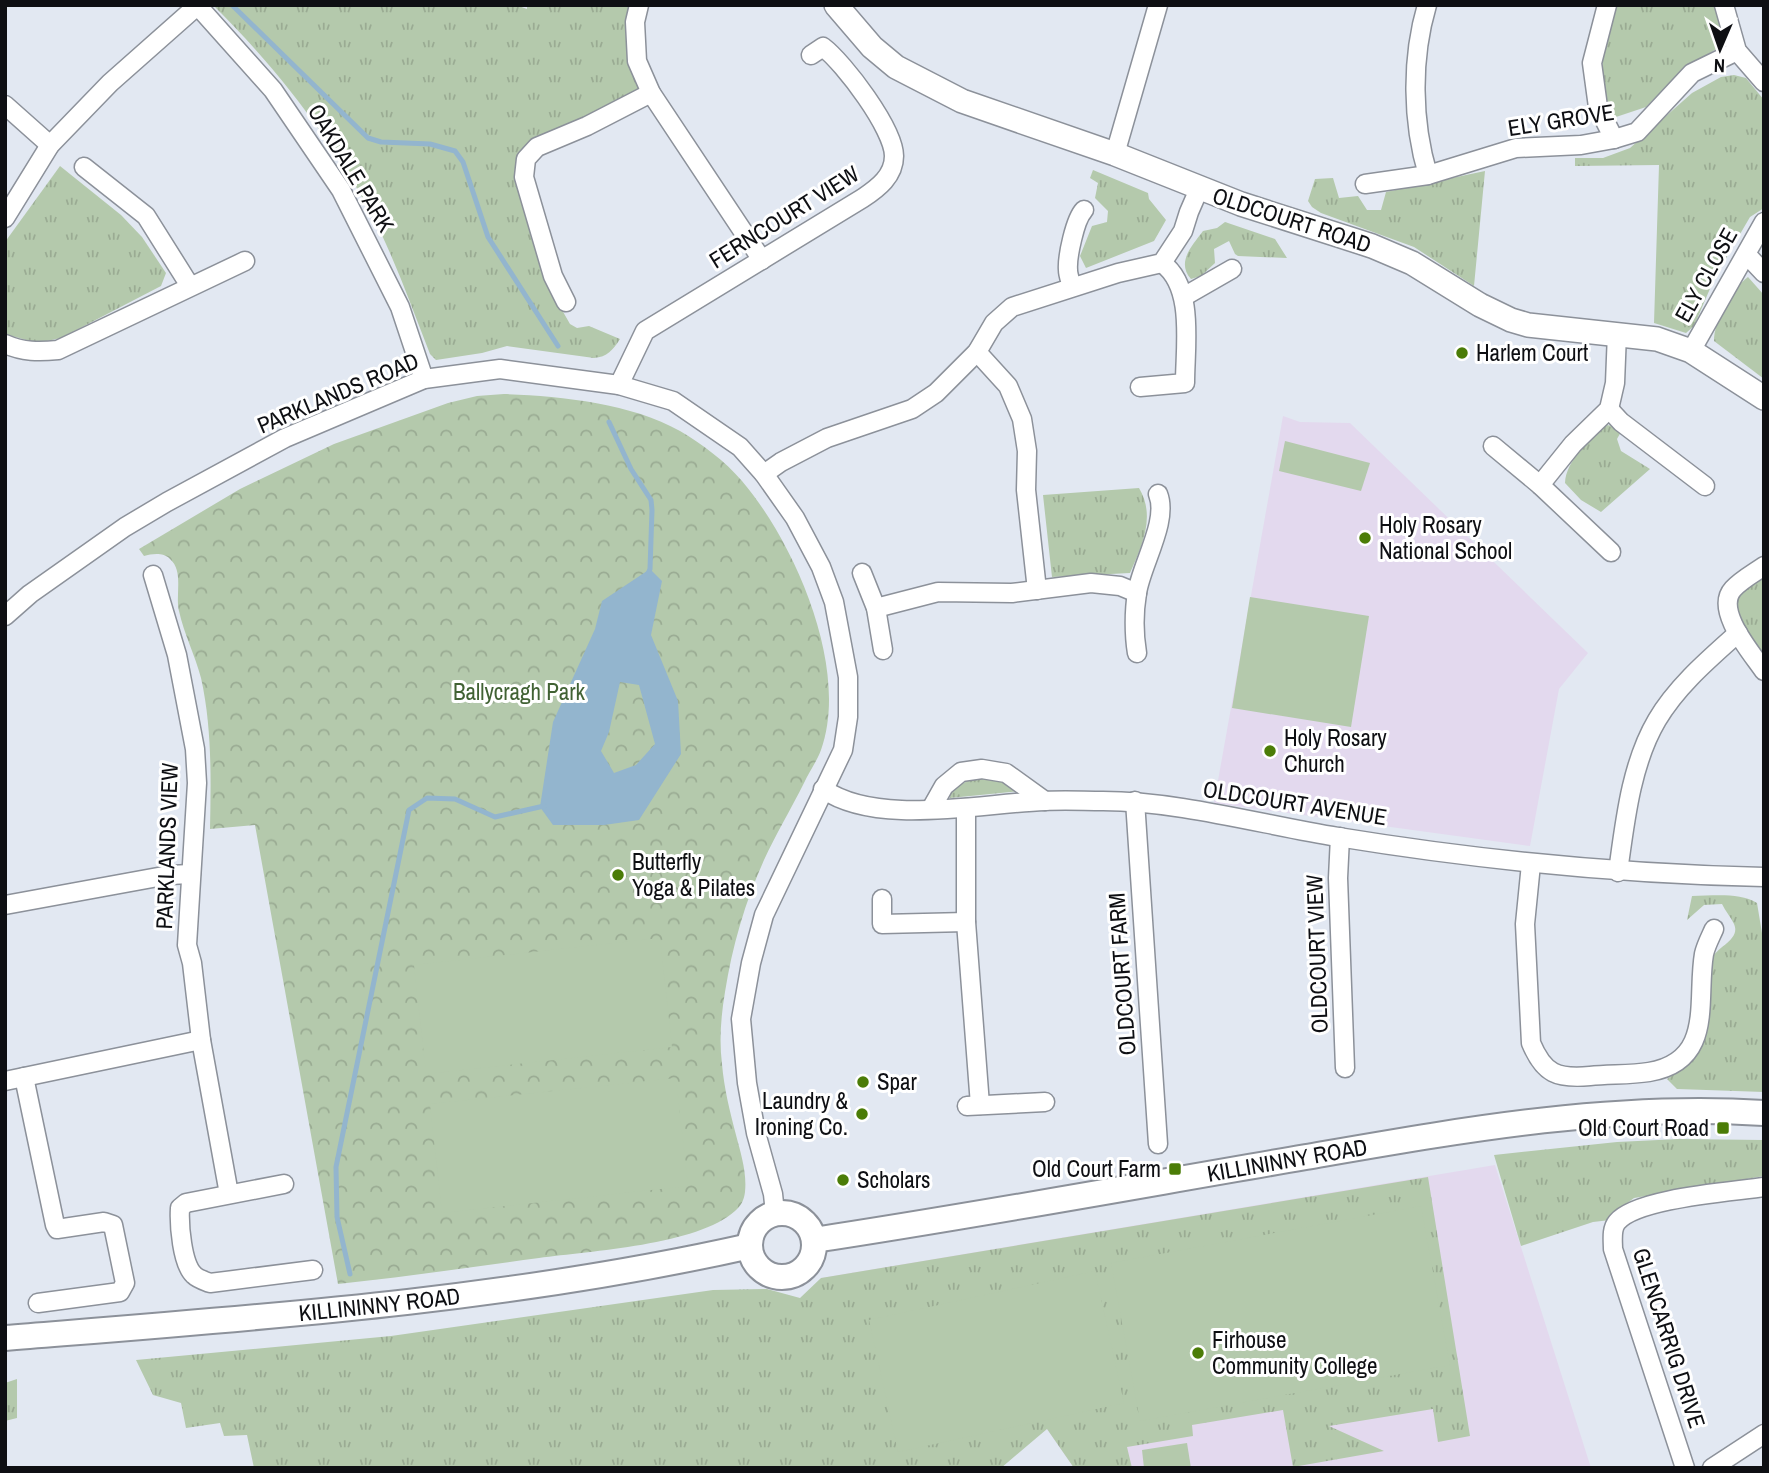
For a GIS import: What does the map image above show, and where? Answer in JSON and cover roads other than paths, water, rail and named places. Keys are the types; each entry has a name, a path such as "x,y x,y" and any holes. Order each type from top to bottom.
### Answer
{"main road":[{"name":"KILLININNY ROAD","path":"814,1240 937,1222 1398,1141 1504,1125 1650,1112 1764,1113"},
{"path":"775,1213 796,1215 804,1221 814,1240 811,1259 805,1267 788,1276 766,1273 752,1256 751,1235 764,1217 775,1213"},
{"name":"KILLININNY ROAD","path":"5,1338 248,1319 394,1303 660,1266 750,1246"}],"street":[{"path":"5,218 50,145 110,83 197,5"},
{"name":"OAKDALE PARK","path":"197,5 273,90 341,190 400,307 424,379"},
{"path":"639,5 635,23 637,61 651,93 762,260"},
{"name":"OLDCOURT ROAD","path":"836,5 872,47 896,67 962,101 1115,154 1199,189 1372,246 1412,262 1479,305 1511,320 1528,325 1657,339 1691,351 1764,398"},
{"path":"1115,154 1158,5"},
{"path":"1427,5 1417,50 1416,92 1418,131 1428,176"},
{"path":"1606,5 1592,63 1598,107 1614,139"},
{"path":"1724,5 1737,51 1764,82"},
{"name":"FERNCOURT VIEW","path":"619,385 645,331 881,185 893,163 890,136 835,56 824,47 811,55"},
{"name":"ELY GROVE","path":"1365,184 1428,176 1516,148 1581,145 1637,132 1692,73 1737,51"},
{"path":"566,302 553,276 524,177 526,159 537,147 587,126 651,93"},
{"path":"5,105 50,145"},
{"path":"84,166 146,216 190,286"},
{"path":"764,474 779,463 827,438 912,409 936,393 977,352 994,323 1012,307 1162,262 1183,231 1199,189"},
{"path":"1072,287 1067,270 1073,235 1080,213 1084,210"},
{"name":"ELY CLOSE","path":"1691,351 1764,222"},
{"path":"1747,255 1764,273"},
{"path":"5,344 36,352 58,350 245,261"},
{"path":"1140,387 1185,383 1185,296 1169,268 1162,262"},
{"path":"1185,296 1232,269"},
{"path":"1540,485 1573,444 1609,410 1615,383 1617,333"},
{"path":"977,352 1008,386 1022,419 1027,451 1026,490 1037,590"},
{"name":"PARKLANDS ROAD","path":"5,616 30,594 125,527 167,502 285,438 424,379 500,369 619,385 673,401 740,447 764,474 794,518 821,567 836,612 848,677 848,716 843,750 764,915 751,963 741,1018 747,1083 775,1213"},
{"path":"1609,410 1705,486"},
{"path":"1493,446 1540,485 1611,552"},
{"path":"1137,653 1137,593 1154,537 1161,502 1158,494"},
{"path":"1764,566 1733,589 1727,600 1728,613 1738,633 1764,671"},
{"path":"862,573 876,608 883,650"},
{"name":"PARKLANDS VIEW","path":"153,575 177,655 195,749 197,783 187,945 192,962 201,1040 229,1194"},
{"path":"876,608 938,592 1012,593 1091,583 1120,586 1137,593"},
{"path":"1618,872 1629,803 1642,752 1657,719 1683,685 1738,633"},
{"path":"931,809 944,786 961,772 982,769 1006,773 1045,801"},
{"name":"OLDCOURT AVENUE","path":"823,789 839,800 885,809 967,808 1045,801 1135,801 1340,837 1531,864 1618,872 1764,877"},
{"name":"OLDCOURT FARM","path":"1135,801 1158,1144"},
{"path":"967,808 966,922 973,1105 1045,1102"},
{"name":"OLDCOURT VIEW","path":"1340,837 1338,878 1345,1068"},
{"path":"1531,864 1525,925 1531,1043 1538,1061 1553,1074 1572,1078 1649,1072 1669,1066 1686,1053 1697,1036 1701,1014 1704,952 1714,929"},
{"path":"5,905 169,875 191,874"},
{"path":"882,899 882,923 966,922"},
{"path":"5,1081 201,1040"},
{"path":"24,1077 55,1225 57,1229 104,1222 113,1225 125,1283 120,1292 38,1303"},
{"path":"284,1184 186,1203 180,1208 187,1265 195,1276 210,1283 313,1270"},
{"name":"GLENCARRIG DRIVE","path":"1685,1468 1613,1249 1615,1224 1633,1210 1652,1204 1764,1187"},
{"path":"1712,1468 1764,1434"}],"water":[{"path":"650,569 662,581 651,635 678,701 681,754 639,820 604,825 553,825 540,807 553,722 595,629 602,601","holes":["620,682 639,685 655,744 636,765 614,773 601,751 609,732"]}],"waterway":[{"path":"232,5 368,138 381,142 430,144 455,151 463,162 488,237 558,346"},
{"path":"609,422 631,469 651,500 650,569 647,576"},
{"path":"350,1274 337,1217 336,1167 409,810 427,798 455,799 495,817 544,806"}],"place":[{"name":"Harlem Court","path":"1462,353"},
{"name":"Holy Rosary National School","path":"1365,538"},
{"name":"Holy Rosary Church","path":"1270,751"},
{"name":"Butterfly Yoga & Pilates","path":"618,875"},
{"name":"Spar","path":"863,1082"},
{"name":"Laundry & Ironing Co.","path":"862,1114"},
{"name":"Old Court Road","path":"1723,1128"},
{"name":"Old Court Farm","path":"1175,1169"},
{"name":"Scholars","path":"843,1180"},
{"name":"Firhouse Community College","path":"1198,1353"}],"park label":[{"name":"Ballycragh Park","path":"519,692"}]}
